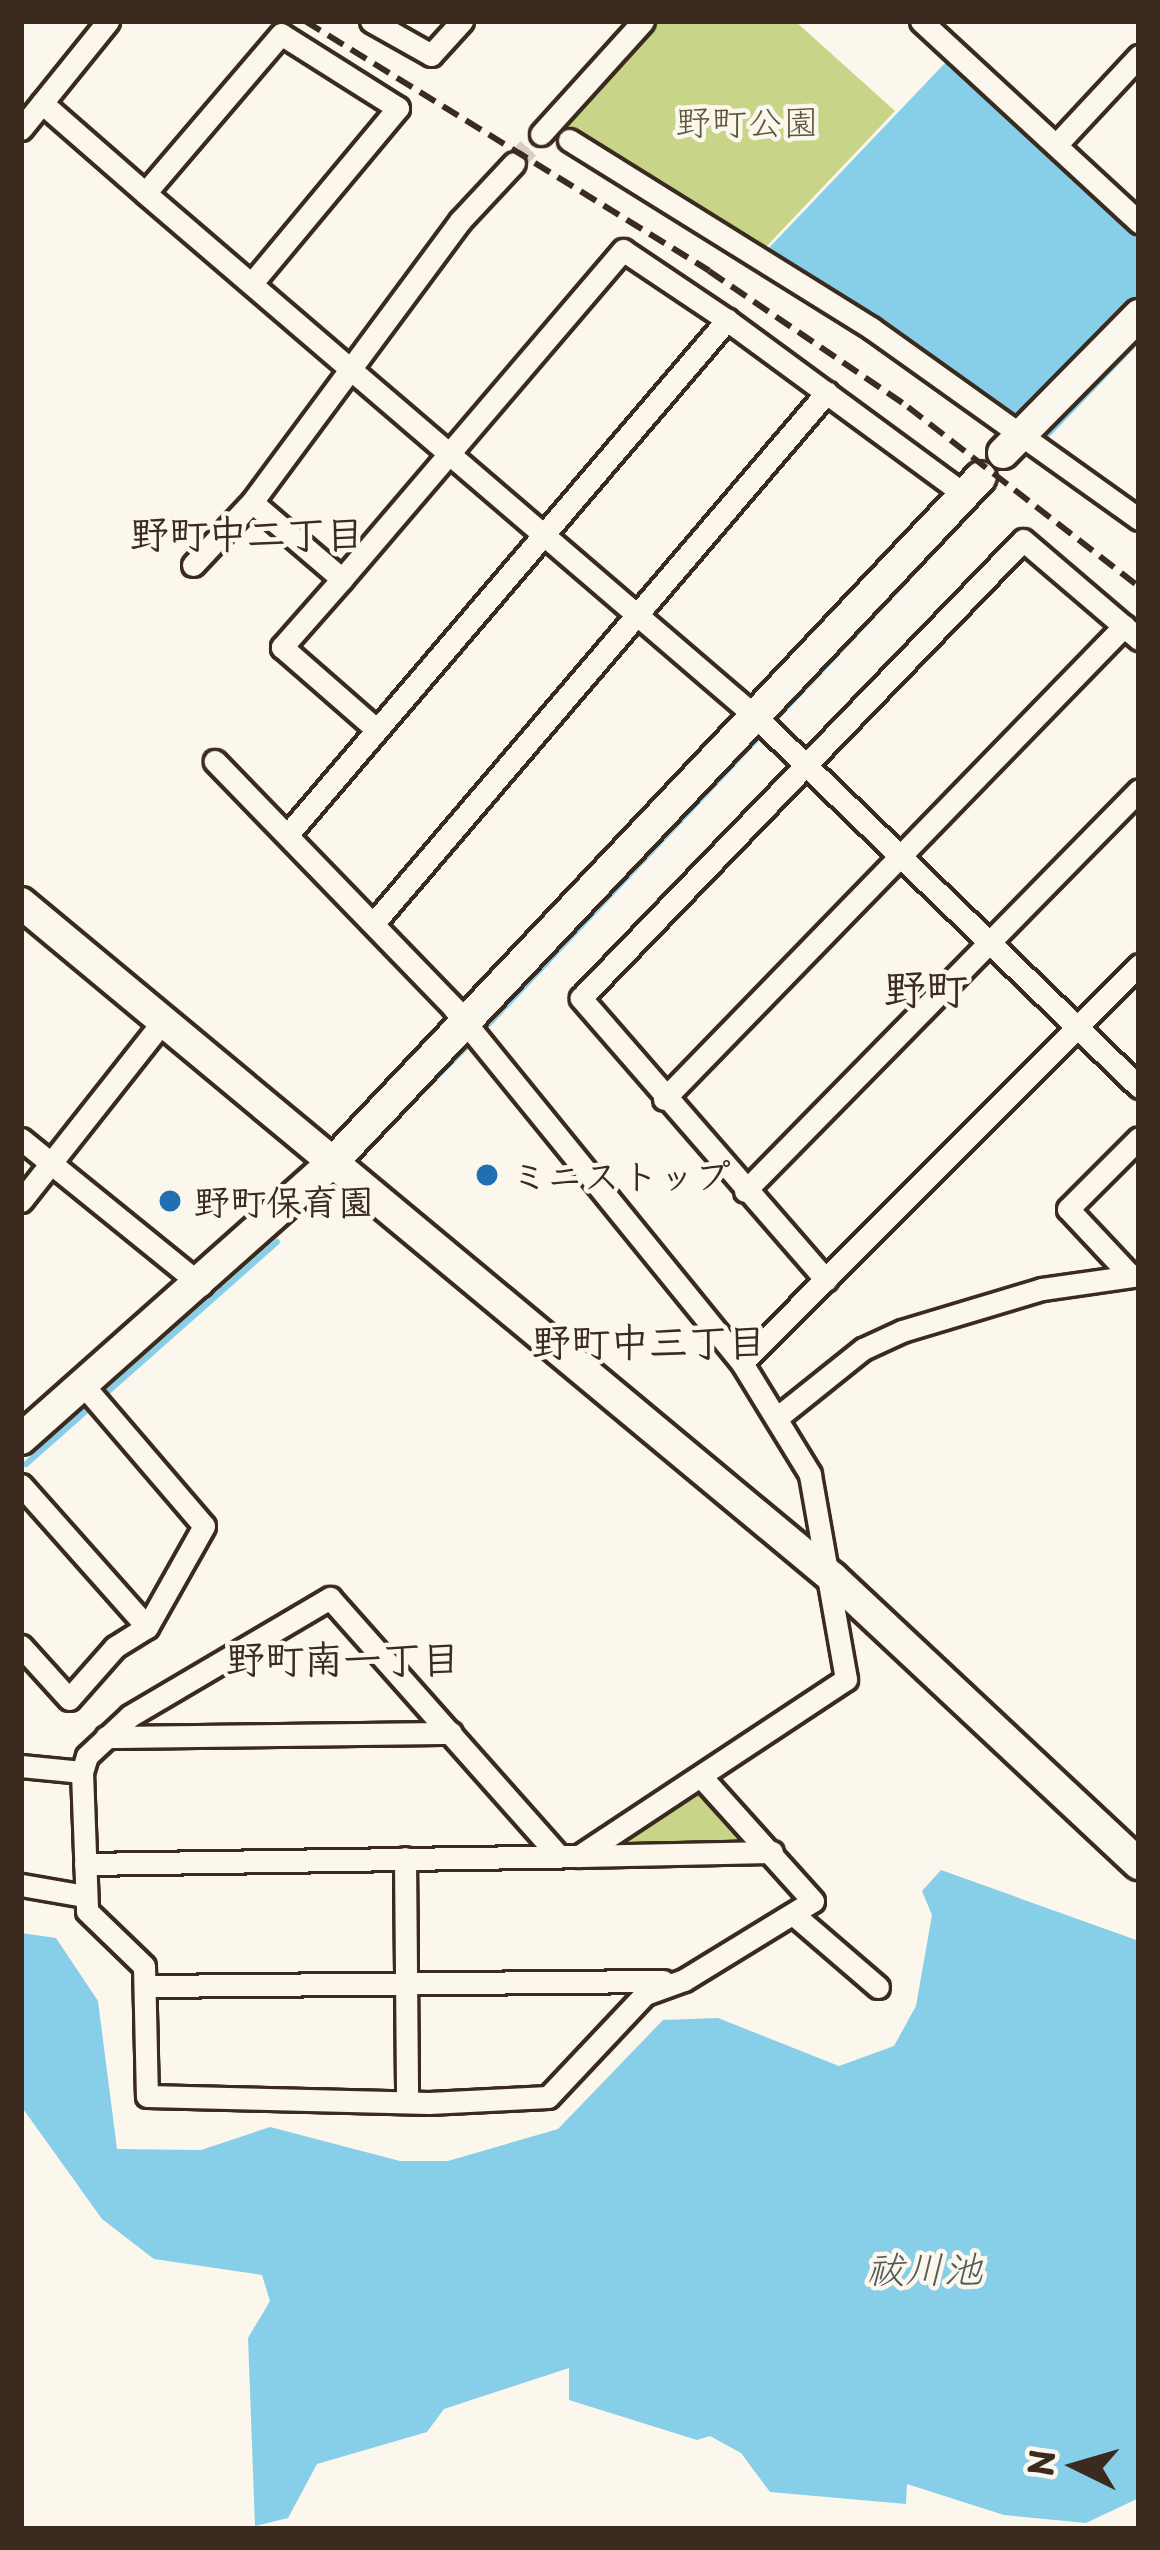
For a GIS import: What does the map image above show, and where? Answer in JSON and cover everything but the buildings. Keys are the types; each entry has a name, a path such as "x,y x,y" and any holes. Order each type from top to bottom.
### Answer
{"street":[{"path":"21,129 108,21"},
{"path":"252,283 398,108 260,21"},
{"path":"371,21 431,55 462,21"},
{"path":"541,134 644,21"},
{"path":"921,21 1139,223"},
{"path":"145,193 280,34"},
{"path":"1056,145 1139,56"},
{"path":"42,104 764,725 1139,1087"},
{"path":"568,140 871,328 1014,444 1139,519"},
{"path":"193,565 252,502 349,368 514,164"},
{"path":"21,1439 86,1389 473,1033 764,725 973,486 827,392 623,250 282,647 377,730"},
{"path":"1014,444 1139,315"},
{"path":"289,833 728,320"},
{"path":"373,924 827,392"},
{"path":"252,502 342,579"},
{"path":"664,1099 1131,633 1023,540 580,998 664,1099 826,1280"},
{"path":"215,761 289,833 473,1033 742,1364 810,1474 833,1578 845,1679 703,1779 568,1856"},
{"path":"745,1191 1139,790"},
{"path":"21,903 833,1578 1139,1864"},
{"path":"742,1364 1139,965"},
{"path":"21,1201 163,1021"},
{"path":"1135,1275 1068,1209 1139,1138"},
{"path":"21,1139 201,1285"},
{"path":"778,1417 863,1349 902,1330 1042,1289 1135,1275"},
{"path":"21,1646 69,1699 115,1647 147,1627 204,1526 86,1389"},
{"path":"21,1485 147,1627"},
{"path":"568,1856 330,1598 106,1737 82,1772 87,1911 145,1966 147,2096 407,2102 548,2097 646,1994 684,1980 793,1914 814,1893 703,1779"},
{"path":"106,1737 452,1732"},
{"path":"21,1766 82,1772"},
{"path":"85,1864 772,1852"},
{"path":"405,1858 407,2102"},
{"path":"21,1885 86,1896"},
{"path":"793,1914 878,1987"},
{"path":"148,1985 684,1980"}],"green space":[{"name":"野町公園","path":"657,21 795,21 895,111 764,249 565,127"},
{"path":"693,1793 706,1795 752,1839 747,1846 607,1847"}],"water":[{"path":"946,62 1139,237 1139,293 1016,420 765,252"},
{"name":"祓川池","path":"941,1870 1139,1941 1139,2498 1086,2523 1004,2515 907,2484 906,2504 770,2492 741,2453 710,2436 697,2440 569,2400 569,2368 444,2409 427,2432 317,2464 288,2518 255,2526 248,2338 270,2301 262,2275 154,2259 102,2219 21,2106 21,1933 56,1938 98,2001 117,2149 201,2150 270,2127 400,2161 448,2161 558,2129 663,2020 718,2018 839,2066 894,2046 916,2006 932,1915 922,1891"}],"waterway":[{"path":"1048,434 1139,339"},
{"path":"482,1031 975,507"},
{"path":"376,1138 472,1041"},
{"path":"26,1464 277,1242"}],"tunnel":[{"path":"514,163 541,134"}],"railway":[{"path":"305,21 709,271 908,407 1139,587"}],"place":[{"name":"ミニストップ","path":"487,1175"},
{"name":"野町保育園","path":"170,1201"}],"district":[{"name":"野町中二丁目","path":"247,532"},
{"name":"野町","path":"926,987"},
{"name":"野町中三丁目","path":"649,1340"},
{"name":"野町南一丁目","path":"343,1657"}]}
